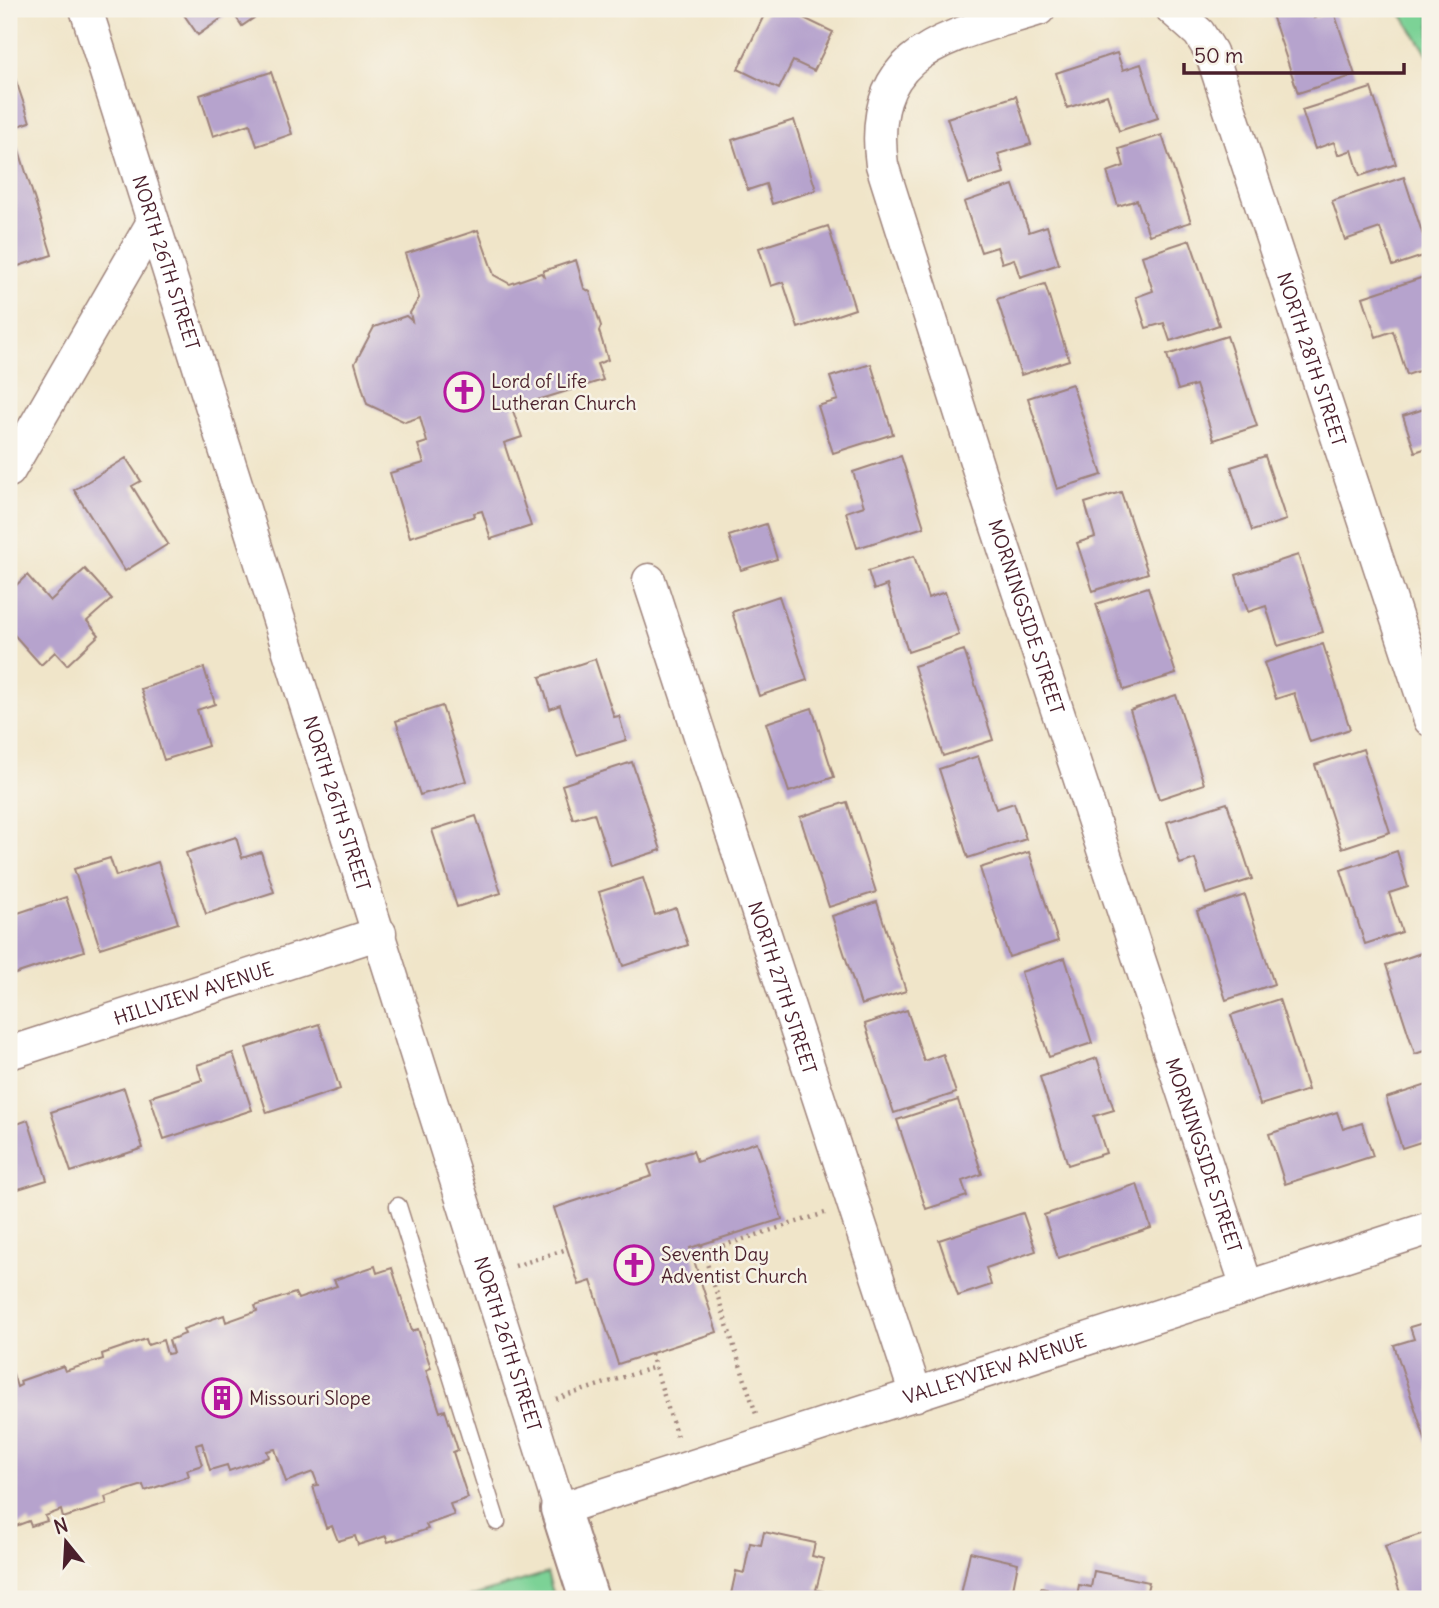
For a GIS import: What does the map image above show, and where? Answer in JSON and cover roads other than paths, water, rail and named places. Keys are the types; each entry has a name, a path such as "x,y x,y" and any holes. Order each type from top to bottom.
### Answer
{"street":[{"name":"NORTH 26TH STREET","path":"86,9 589,1599"},
{"name":"NORTH 28TH STREET","path":"1172,9 1199,33 1211,52 1430,720"},
{"name":"MORNINGSIDE STREET","path":"1027,12 939,41 918,54 888,90 881,115 879,141 882,165 992,512 1247,1287"},
{"path":"9,471 153,222"},
{"name":"NORTH 27TH STREET","path":"649,580 916,1395"},
{"name":"HILLVIEW AVENUE","path":"9,1052 380,933"},
{"name":"VALLEYVIEW AVENUE","path":"560,1509 1430,1228"}],"lane":[{"path":"398,1206 498,1522"}],"place":[{"name":"Lord of Life Lutheran Church","path":"464,392"},
{"name":"Seventh Day Adventist Church","path":"634,1265"},
{"name":"Missouri Slope","path":"222,1398"}]}
